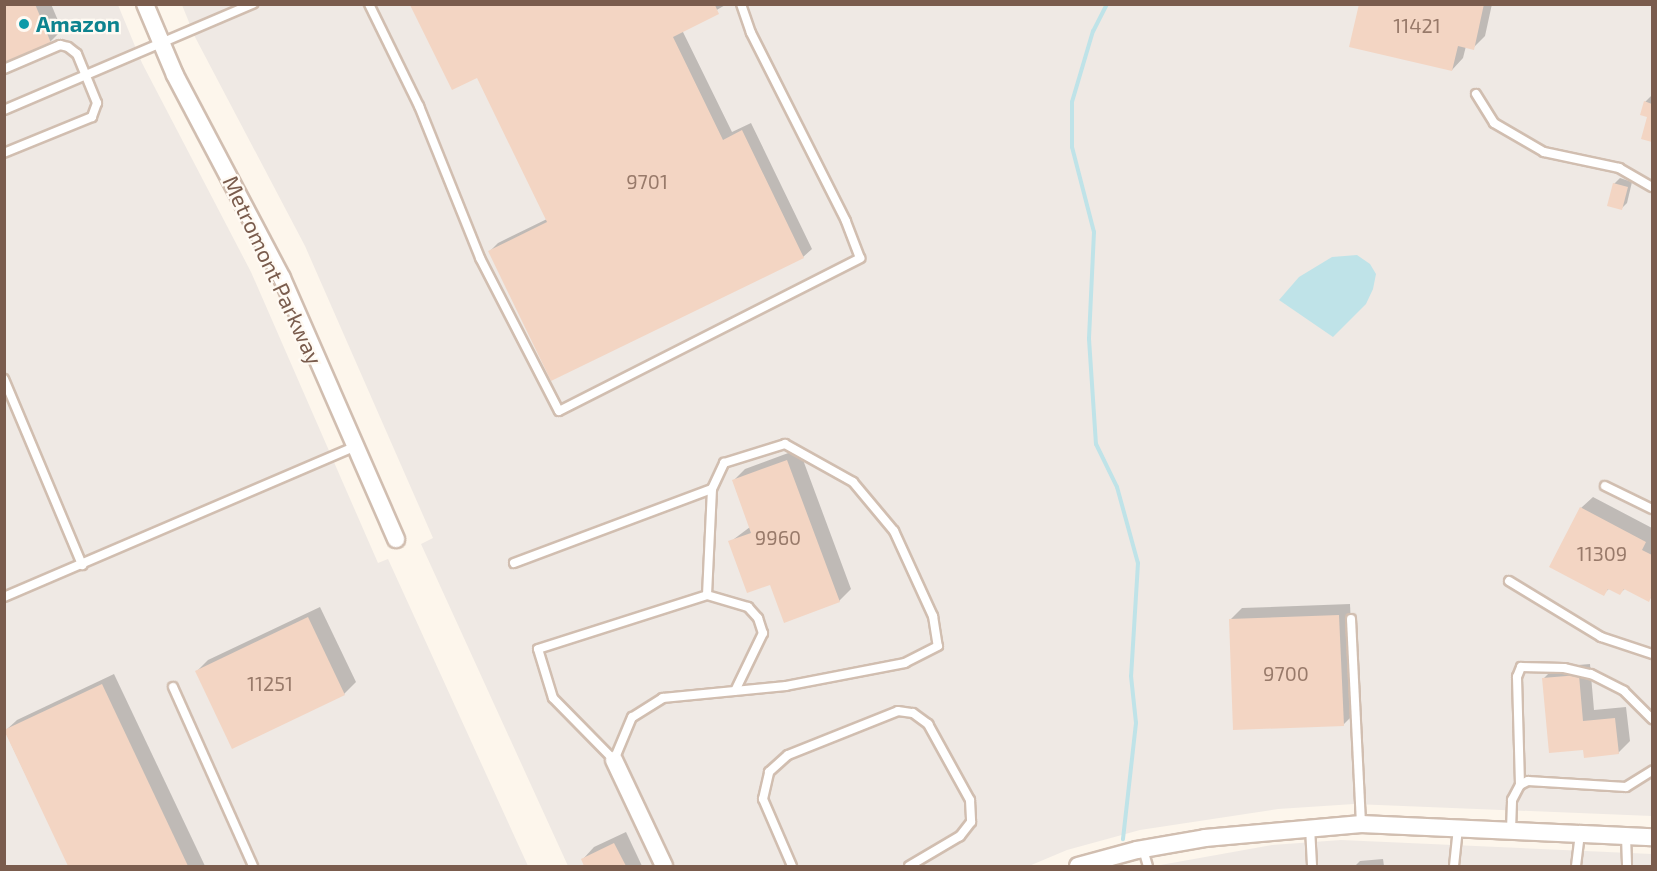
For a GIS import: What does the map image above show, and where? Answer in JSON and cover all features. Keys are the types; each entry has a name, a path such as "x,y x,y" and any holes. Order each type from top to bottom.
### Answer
{"street":[{"name":"Metromont Parkway","path":"145,4 161,45 282,278 354,447 396,538"},
{"path":"614,759 664,867"},
{"path":"1078,867 1143,849 1246,832 1361,824 1653,837"}],"lane":[{"path":"4,110 253,4"},
{"path":"369,4 419,106 480,258 559,411 860,258 846,221 751,33 741,4"},
{"path":"4,69 60,45 77,54 97,103 92,117 4,153"},
{"path":"1476,94 1494,123 1544,152 1619,168 1653,187"},
{"path":"4,379 82,565"},
{"path":"707,595 712,489 724,463 785,444 853,482 894,531 933,616 938,646 905,663 786,686 735,691 663,698 632,717 614,759 553,698 538,649 707,595 748,607 758,618 762,633 735,691"},
{"path":"4,597 354,447"},
{"path":"1605,486 1653,509"},
{"path":"514,563 712,489"},
{"path":"1509,581 1601,637 1653,654"},
{"path":"1352,619 1361,824"},
{"path":"1511,830 1512,800 1520,785 1517,677 1521,667 1564,668 1591,674 1624,691 1653,719"},
{"path":"173,687 254,867"},
{"path":"792,867 763,799 769,772 788,755 898,711 913,713 928,724 970,800 971,822 960,836 909,867"},
{"path":"1520,785 1528,781 1626,787 1653,771"},
{"path":"1310,827 1312,867"},
{"path":"1454,867 1458,828"},
{"path":"1576,867 1580,834"},
{"path":"1626,836 1627,867"},
{"path":"1143,849 1148,867"}],"shaded area":[{"path":"5,5 118,5 142,63 251,272 378,563 388,559 528,866 5,866"},
{"path":"182,5 1652,5 1652,816 1354,804 1278,809 1140,830 1067,850 1029,866 568,866 421,544 433,538 305,246 195,37"},
{"path":"1341,840 1652,854 1652,866 1155,866 1272,845"}],"water":[{"path":"1357,255 1370,264 1376,274 1373,289 1366,304 1333,337 1279,300 1299,277 1332,257"}],"building":[{"name":"Amazon","path":"4,4 35,4 51,43 4,62"},
{"path":"1359,4 1484,4 1474,50 1458,46 1452,71 1349,47"},
{"path":"410,5 715,5 719,14 673,37 723,140 742,130 804,258 551,381 488,251 547,222 477,78 452,90"},
{"path":"1644,101 1652,104 1652,142 1641,139 1647,117 1640,115"},
{"path":"1613,183 1628,187 1622,210 1607,206"},
{"path":"787,460 840,602 784,623 770,585 747,593 728,541 751,533 732,480"},
{"path":"1580,507 1646,542 1642,550 1652,555 1652,595 1649,602 1624,589 1620,595 1608,589 1604,596 1549,567"},
{"path":"1339,615 1344,726 1233,730 1229,619"},
{"path":"308,617 345,695 232,749 195,671"},
{"path":"1579,675 1583,721 1615,718 1619,754 1584,758 1583,750 1549,753 1542,678"},
{"path":"102,684 188,866 68,866 4,730"},
{"path":"614,843 626,866 584,866 581,859"}],"waterway":[{"path":"1107,4 1093,31 1072,102 1072,147 1094,232 1089,339 1096,444 1117,487 1138,563 1131,676 1136,723 1123,839"}],"place":[{"name":"Amazon","path":"24,24"}]}
